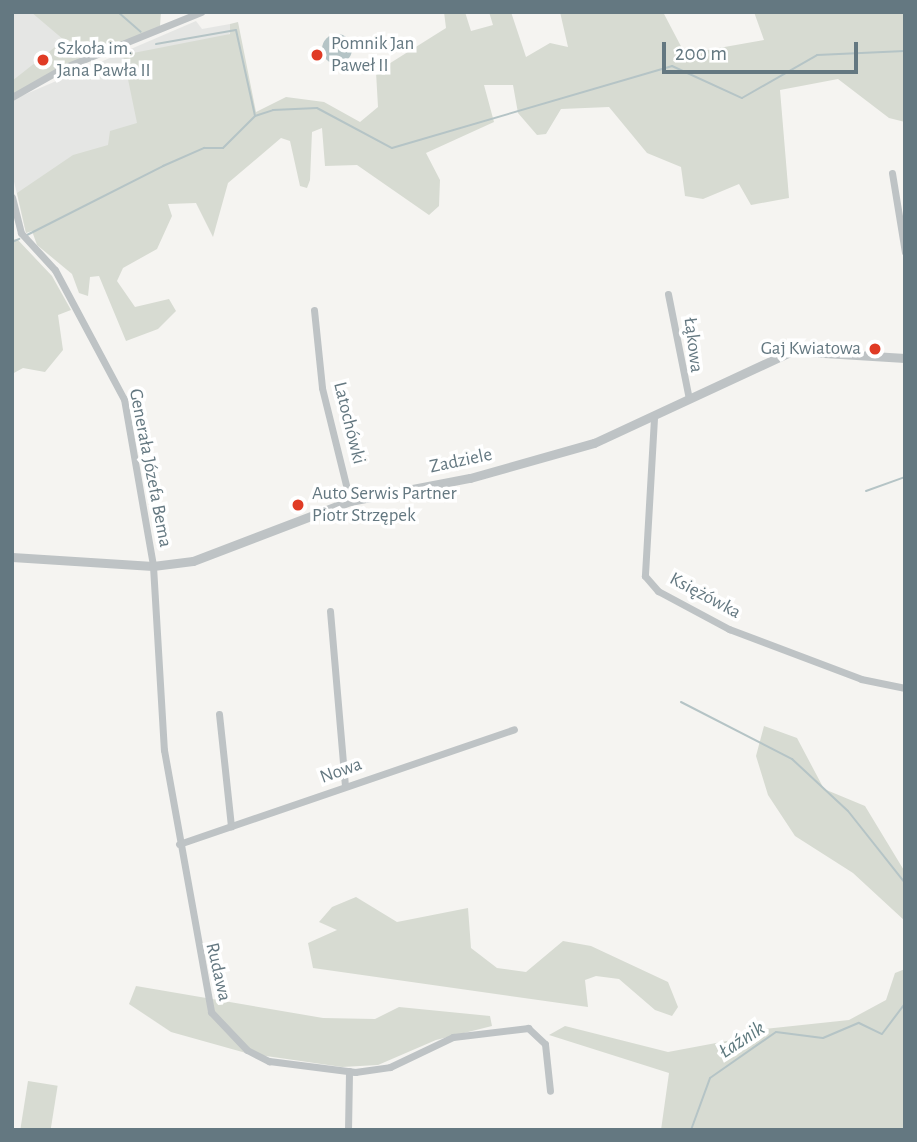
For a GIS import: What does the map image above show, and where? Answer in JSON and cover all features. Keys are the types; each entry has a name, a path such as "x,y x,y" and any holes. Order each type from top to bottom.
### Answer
{"street":[{"path":"12,97 63,68 201,12"},
{"path":"892,173 905,252"},
{"name":"Generała Józefa Bema","path":"12,197 21,233 55,270 116,380 153,566"},
{"name":"Łąkowa","path":"668,294 690,400"},
{"name":"Latochówki","path":"314,310 322,387 351,502"},
{"name":"Zadziele","path":"12,557 153,566 219,554 351,502 506,469 654,418 792,351 905,358"},
{"name":"Księżówka","path":"654,418 645,576 657,591 729,629 861,679 905,688"},
{"name":"Rudawa","path":"153,566 160,706 179,845 211,1012 247,1050 269,1061 349,1071 390,1067 453,1037 522,1027 545,1044 550,1091"},
{"path":"330,611 345,786"},
{"path":"219,713 232,826"},
{"name":"Nowa","path":"179,845 513,729"},
{"path":"348,1130 349,1071"}],"shaded area":[{"name":"Szkoła im. Jana Pawła II","path":"12,12 103,12 12,85"},
{"name":"Szkoła im. Jana Pawła II","path":"31,12 161,12 160,26 12,95 12,81 64,40"},
{"path":"444,12 465,12 471,31 493,25 489,12 511,12 526,57 550,43 568,47 560,12 663,12 685,54 764,40 754,12 905,12 905,122 889,118 838,79 780,90 789,198 751,205 739,184 703,199 685,196 681,167 647,153 609,107 561,109 546,134 537,135 518,113 513,85 484,85 494,122 426,153 440,180 439,206 429,215 357,165 325,166 322,128 312,132 310,180 307,188 300,186 290,141 281,138 228,183 213,237 196,203 168,204 172,216 157,249 123,268 117,281 135,307 169,299 176,311 158,329 126,341 99,276 90,277 88,296 79,293 72,274 37,245 32,231 26,233 17,193 73,155 108,145 110,131 137,123 123,55 230,34 230,24 238,22 256,112 286,97 324,102 360,122 378,107 376,72 446,28"},
{"path":"196,21 202,29 230,24 230,33 26,233 12,173 12,100"},
{"path":"337,34 343,35 351,43 351,55 343,63 337,64 331,63 323,55 322,49 323,43 331,35"},
{"path":"17,239 52,276 71,310 58,315 63,350 45,372 23,368 12,374 12,240"},
{"path":"764,726 797,738 824,789 865,806 905,872 905,921 853,873 795,836 768,795 756,756"},
{"path":"356,897 397,922 468,908 471,948 497,968 526,972 563,941 591,946 668,982 678,1007 672,1016 655,1010 619,979 596,976 585,980 588,1007 313,968 308,943 337,930 319,922 332,907"},
{"path":"905,969 905,1130 661,1130 669,1073 549,1035 565,1026 668,1052 748,1037 756,1030 849,1020 886,1000 895,973"},
{"path":"136,986 323,1018 375,1019 399,1007 490,1016 492,1026 436,1040 378,1065 342,1067 246,1053 171,1032 129,1004"},
{"path":"28,1081 58,1086 51,1130 20,1129"}],"waterway":[{"path":"118,12 141,32"},
{"path":"156,44 236,30 255,116"},
{"path":"27,235 163,166 204,148 223,148 255,116 273,110 317,108 392,148 672,66 742,98 817,55 905,51"},
{"path":"12,242 19,239"},
{"path":"866,491 905,477"},
{"path":"681,702 792,759 848,811 905,883"},
{"name":"Łaźnik","path":"691,1130 710,1078 776,1032 823,1038 859,1023 882,1034 905,1003"}],"place":[{"name":"Pomnik Jan Paweł II","path":"317,55"},
{"name":"Szkoła im. Jana Pawła II","path":"43,60"},
{"name":"Gaj Kwiatowa","path":"875,349"},
{"name":"Auto Serwis Partner Piotr Strzępek","path":"298,505"}]}
